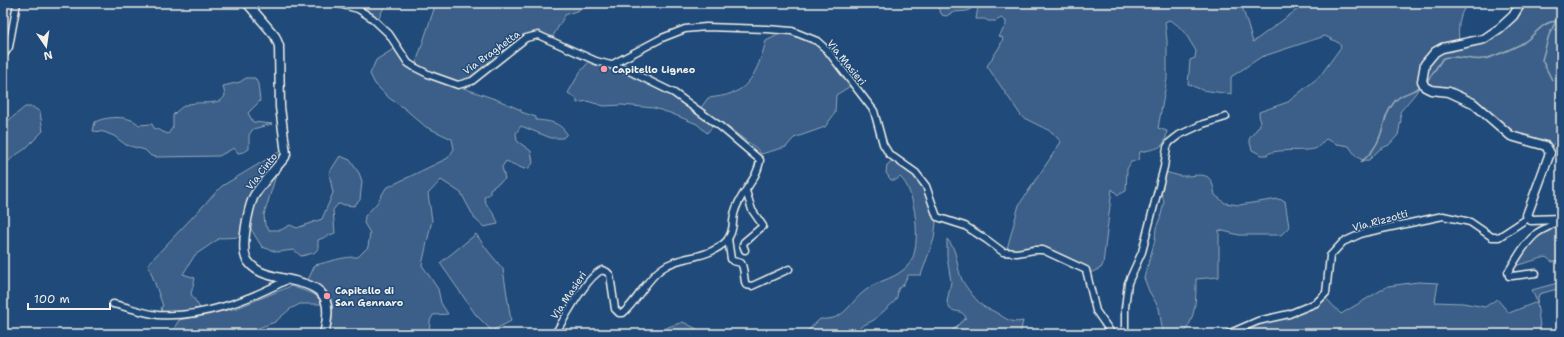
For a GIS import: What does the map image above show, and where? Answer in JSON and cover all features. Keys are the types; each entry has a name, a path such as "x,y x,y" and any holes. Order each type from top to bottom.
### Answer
{"street":[{"path":"3,56 8,47 17,3"},
{"name":"Via Cinto","path":"247,3 272,32 279,46 280,107 286,157 253,196 245,232 245,256 250,265 261,272 306,285 321,292 326,300 328,316 324,334"},
{"name":"Via Braghetta","path":"335,3 358,9 372,18 389,34 408,63 414,67 430,75 458,85 472,80 531,36 538,35 557,42 596,61 611,66"},
{"path":"1520,3 1513,16 1500,28 1484,39 1442,48 1436,52 1425,64 1422,81 1425,87 1431,90 1449,92 1474,103 1511,136 1546,146 1550,153 1528,211 1528,218 1531,220 1559,219"},
{"name":"Via Masieri","path":"611,66 662,38 685,29 706,27 792,31 817,41 827,50 874,111 883,144 888,154 916,174 926,186 937,217 965,226 1003,252 1017,253 1043,250 1086,270 1096,311 1112,334"},
{"path":"611,66 626,70 674,94 756,155 760,160 760,165 735,211 731,234 728,240 731,259 733,261 741,262 743,266 743,278 746,285 752,286 789,269"},
{"path":"1125,334 1125,308 1128,282 1142,252 1164,167 1167,147 1170,142 1179,135 1207,122 1226,117"},
{"path":"745,250 743,245 744,242 763,226 752,210 746,191"},
{"name":"Via Rizzotti","path":"1228,334 1258,321 1289,314 1316,303 1326,293 1330,256 1343,242 1363,233 1443,216 1470,222 1492,237 1499,237 1506,234 1528,218"},
{"path":"1536,273 1509,276 1508,272 1528,241 1538,232 1550,227 1559,219"},
{"name":"Via Masieri","path":"555,334 586,283 597,272 602,270 610,275 615,309 619,313 624,313 646,284 661,269 684,258 712,251 728,240"},
{"path":"113,304 156,314 191,312 236,303 287,280"}],"shaded area":[{"path":"345,3 386,3 378,20"},
{"path":"437,3 599,3 565,15 552,38 537,33 530,33 483,69 465,86 415,66"},
{"path":"939,3 1241,3 1253,42 1302,6 1302,3 1468,3 1460,17 1459,43 1475,42 1510,18 1519,3 1561,3 1561,128 1555,142 1547,152 1536,145 1521,142 1511,137 1474,105 1462,98 1438,90 1425,78 1415,94 1400,112 1401,120 1398,135 1389,145 1380,149 1369,160 1360,159 1349,146 1337,144 1326,139 1314,149 1281,151 1262,155 1252,150 1249,139 1260,125 1259,112 1288,102 1320,76 1341,47 1339,43 1325,36 1261,57 1231,77 1231,94 1202,90 1188,84 1190,60 1195,58 1196,51 1178,25 1169,20 1165,22 1167,41 1167,79 1158,128 1167,131 1166,137 1162,145 1155,149 1140,152 1138,160 1131,162 1127,169 1126,191 1118,195 1112,189 1103,264 1101,268 1086,275 1083,271 1046,252 1005,256 1019,205 1061,142 1052,132 1022,117 987,66 1000,46 1003,38 999,36 1006,25 1006,21 1001,18 996,21 976,19 978,7 974,7 967,11 954,12 946,16 942,15 938,8"},
{"path":"786,31 815,37 852,85 836,95 835,113 825,127 794,138 786,147 761,154 756,148 718,120 707,133 697,124 654,108 622,105 604,106 587,101 577,103 577,99 568,93 580,72 593,57 619,65 700,109 708,98 729,94 739,90 745,85 751,79 759,64 766,41"},
{"path":"395,48 406,63 431,77 498,100 521,110 521,112 536,117 536,120 554,123 561,127 567,134 563,138 551,138 521,126 516,133 517,141 531,151 533,163 529,168 524,169 506,161 502,167 505,179 490,189 490,194 484,197 498,224 484,227 475,219 461,193 441,180 428,194 432,220 422,265 438,289 441,303 448,314 433,315 430,321 429,334 329,334 332,316 331,302 323,291 307,282 315,265 342,258 358,257 368,247 370,233 364,223 365,216 377,203 386,188 448,158 454,149 452,139 426,127 404,108 389,98 375,84 370,74 376,60"},
{"path":"246,78 255,78 258,84 260,101 248,113 253,122 272,124 253,129 249,135 249,149 244,152 238,153 234,148 219,156 157,157 151,156 145,150 126,145 114,136 104,132 93,131 95,122 112,118 124,118 130,119 139,125 152,124 154,128 168,134 173,127 173,115 181,108 191,104 219,101 223,99 225,95 223,86 240,82"},
{"path":"25,107 33,107 40,112 43,131 25,149 13,157 3,167 3,125"},
{"path":"284,149 264,215 265,225 269,230 281,230 290,225 297,228 322,219 333,193 329,173 340,156 350,160 359,173 362,181 360,200 354,206 338,204 333,210 335,233 318,240 318,249 314,253 301,256 294,250 277,252 262,247 246,221 243,237 220,238 195,255 183,274 195,278 191,294 200,308 174,313 162,312 161,307 163,306 148,264 222,186"},
{"path":"897,156 921,173 936,223 934,239 921,275 908,275 903,285 898,289 895,301 874,320 862,326 853,334 804,334 820,319 829,319 841,314 871,286 894,276 910,263 914,255 916,244 916,218 910,193 906,183 900,177 896,180 891,180 886,173 887,165"},
{"path":"1165,172 1180,176 1204,175 1211,180 1215,195 1225,203 1239,205 1278,199 1285,201 1289,227 1281,235 1239,235 1219,230 1219,277 1196,279 1196,294 1193,314 1184,334 1163,334 1159,308 1149,291 1144,278 1164,201 1160,190"},
{"path":"1561,224 1561,261 1552,262 1546,257 1511,267 1535,236"},
{"path":"476,234 503,269 511,321 492,331 476,315 440,263"},
{"path":"947,239 951,243 955,253 962,280 978,302 985,308 994,311 1011,321 1023,321 1020,334 948,334 966,318 963,313 950,309 947,302 951,282 947,257"},
{"path":"1418,282 1438,283 1435,302 1463,303 1485,307 1497,299 1509,313 1537,302 1532,290 1561,282 1561,288 1539,294 1537,303 1541,334 1221,334 1237,326 1260,319 1291,313 1324,296 1341,314 1388,286"},
{"path":"291,286 316,295 323,304 300,304 290,309 275,322 242,334 174,334 173,330 179,320 237,308"},
{"path":"683,322 697,329 696,333 660,334 668,327"}],"waterway":[{"path":"1428,80 1443,58 1455,57 1480,59 1494,56 1523,43 1546,24 1556,21 1561,11"},
{"path":"1552,80 1542,60 1549,35 1556,21"},
{"path":"1361,162 1370,154 1379,139 1386,116 1395,101 1400,96 1421,86"}],"place":[{"name":"Capitello Ligneo","path":"604,69"},
{"name":"Capitello di San Gennaro","path":"327,296"}]}
